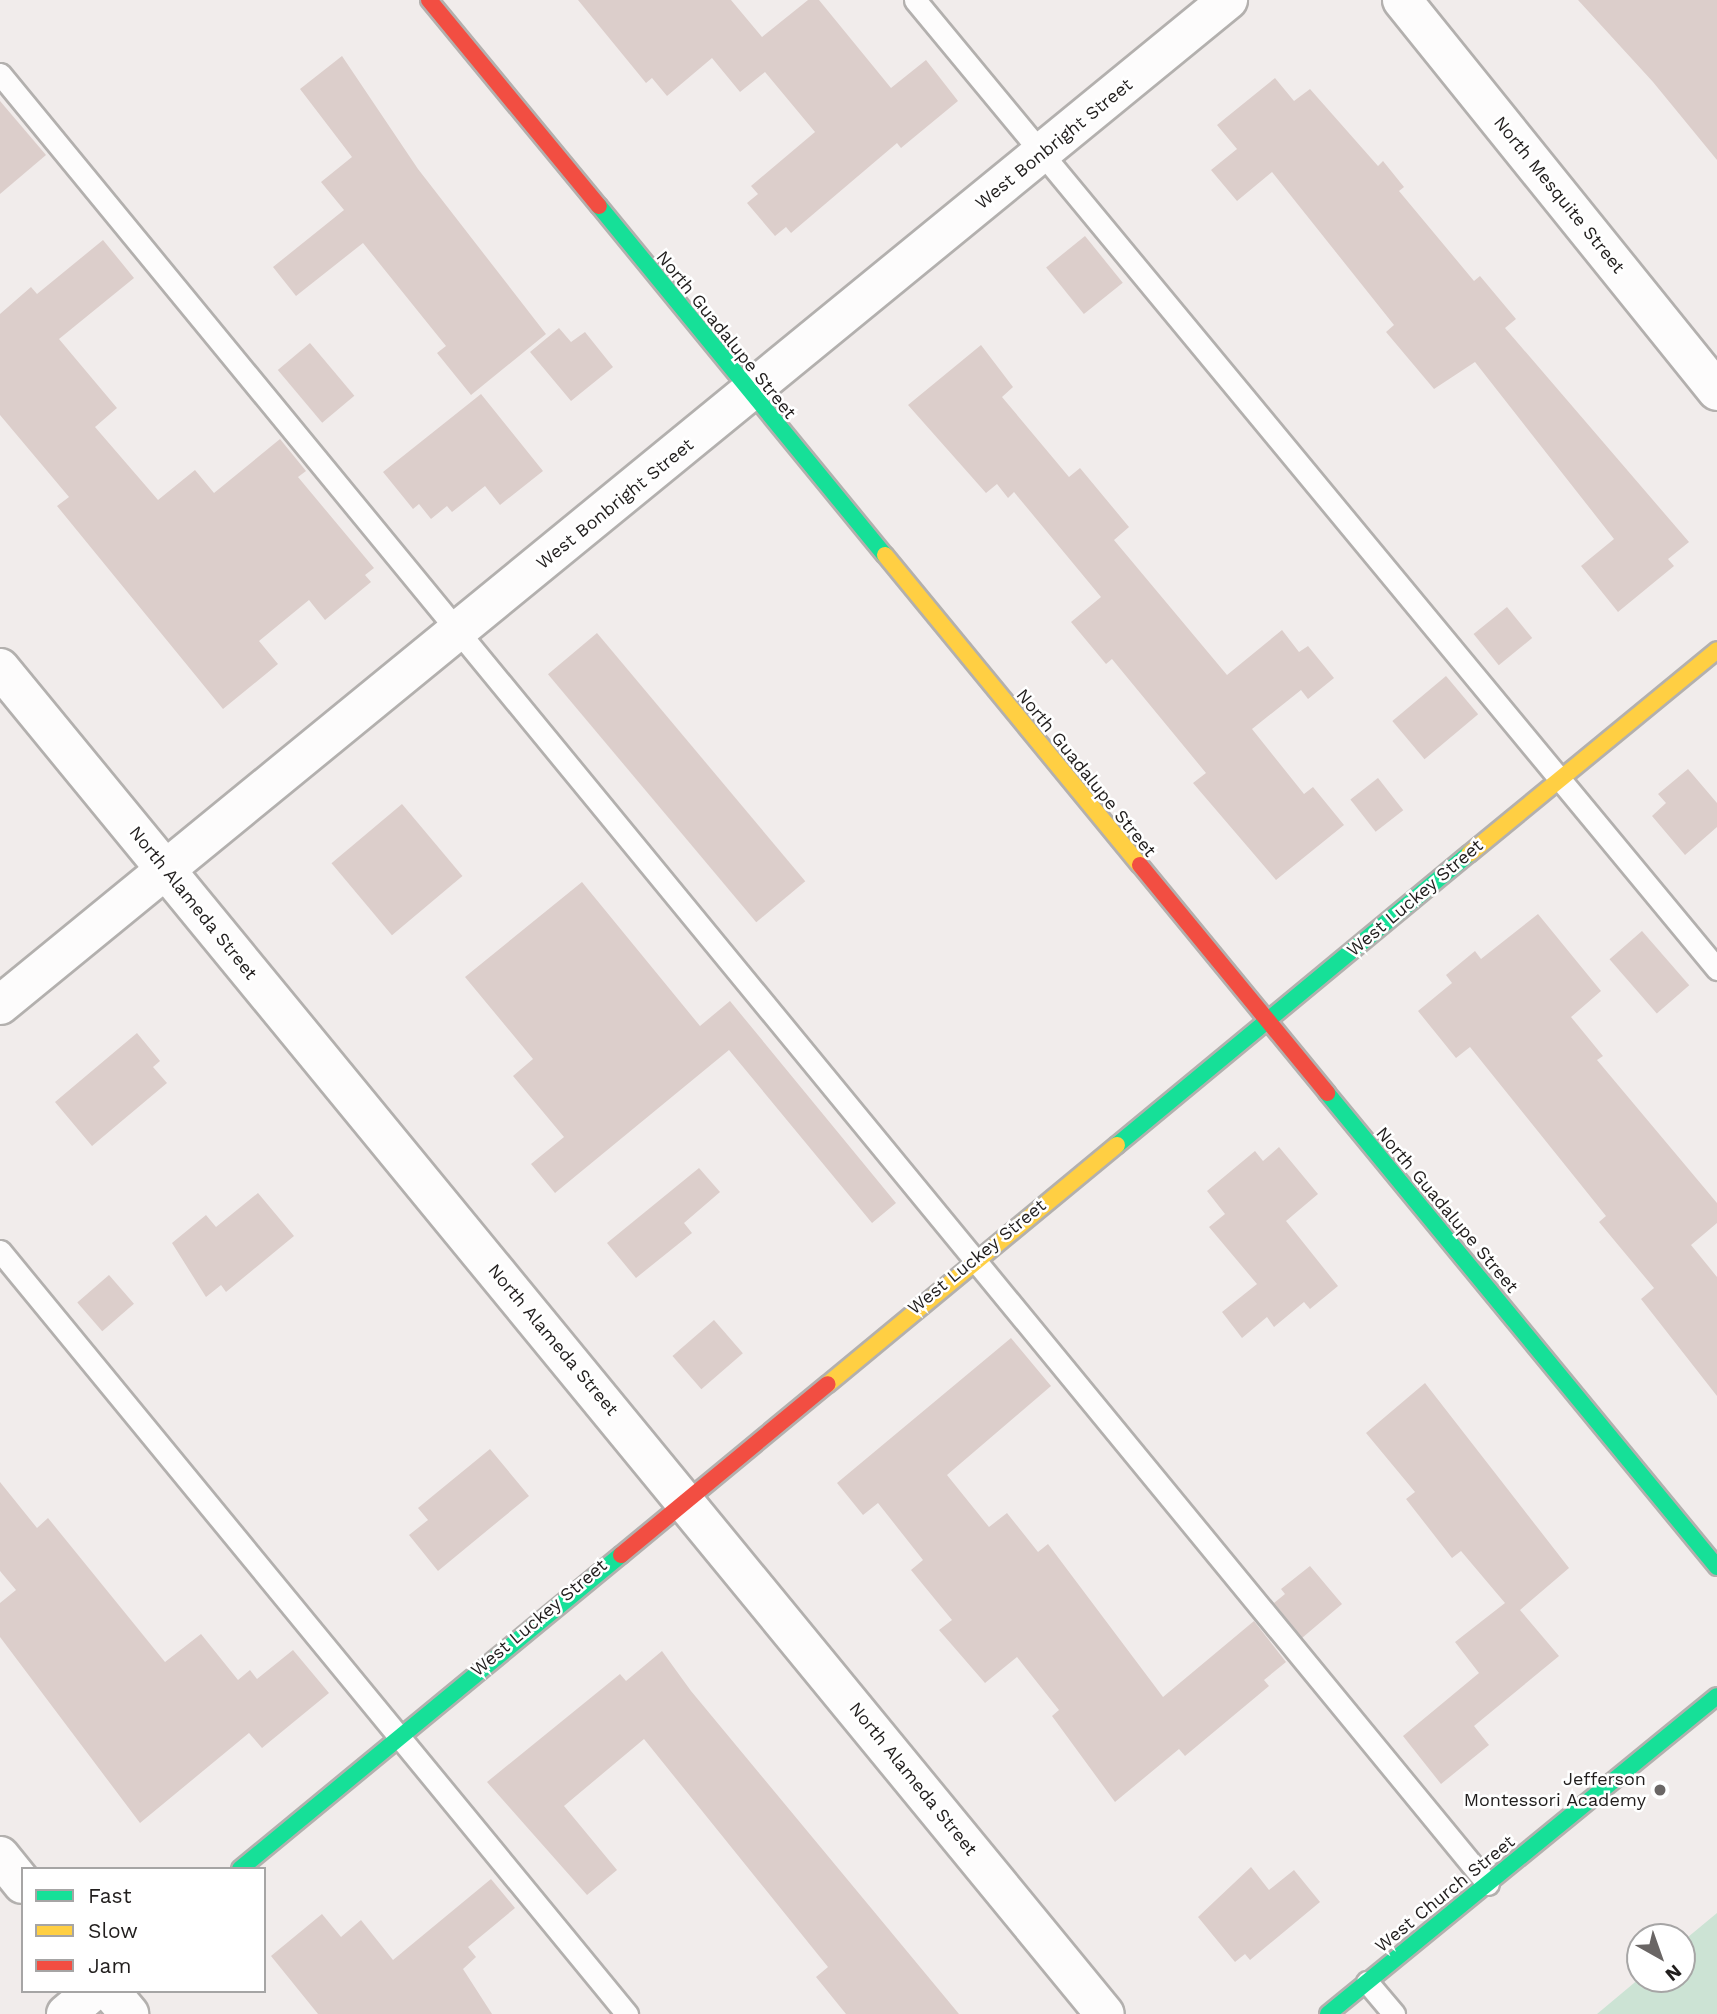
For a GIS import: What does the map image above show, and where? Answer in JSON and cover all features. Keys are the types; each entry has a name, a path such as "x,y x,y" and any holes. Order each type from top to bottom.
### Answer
{"street":[{"name":"North Guadalupe Street","path":"429,0 749,394 1717,1567"},
{"name":"West Bonbright Street","path":"0,1004 460,632 1228,0"},
{"name":"North Mesquite Street","path":"1402,0 1717,391"},
{"name":"West Luckey Street","path":"242,1867 683,1497 1267,1023 1561,776 1717,650"},
{"name":"North Alameda Street","path":"0,667 1105,2014"},
{"name":"West Church Street","path":"1328,2014 1717,1696"},
{"path":"0,1856 21,1882"},
{"path":"66,2014 91,1993"},
{"path":"112,1993 129,2014"}],"lane":[{"path":"915,0 1561,776 1717,970"},
{"path":"0,74 1488,1884"},
{"path":"0,1251 395,1739 627,2014"},
{"path":"1367,1982 1394,2014"}],"green space":[{"path":"1717,1913 1717,2014 1597,2014 1626,1990 1626,1993 1696,1993 1696,1930"}],"building":[{"path":"578,0 731,0 762,37 808,0 819,0 891,88 926,60 958,101 901,148 897,143 791,233 786,227 775,236 747,203 758,194 751,186 815,132 765,72 740,92 712,58 667,96 652,78 646,83"},
{"path":"1578,0 1717,0 1717,160 1653,82"},
{"path":"342,56 418,169 546,334 471,395 437,353 446,346 363,243 296,296 273,267 344,210 321,182 352,157 300,89"},
{"path":"1275,78 1294,101 1310,89 1378,166 1383,161 1404,187 1399,191 1474,281 1480,276 1516,319 1505,328 1689,542 1668,559 1674,566 1618,612 1581,566 1614,539 1475,362 1434,389 1386,332 1394,325 1272,172 1237,201 1211,170 1237,149 1217,125"},
{"path":"0,101 46,155 0,194"},
{"path":"1085,236 1123,283 1084,314 1046,267"},
{"path":"103,240 134,278 59,339 117,408 95,427 158,500 195,470 214,493 280,439 306,471 298,477 374,568 365,575 371,582 325,620 309,600 259,641 278,664 223,709 57,506 69,497 0,415 0,314 31,287 37,294"},
{"path":"559,328 571,342 585,332 613,367 571,401 530,352"},
{"path":"310,343 354,396 322,423 278,370"},
{"path":"981,345 1013,387 1002,397 1069,477 1080,468 1129,527 1114,540 1227,675 1282,630 1299,652 1308,646 1334,678 1308,699 1301,690 1252,729 1304,794 1313,787 1344,825 1276,880 1193,783 1206,773 1112,659 1106,664 1071,622 1101,597 1014,492 1008,498 997,484 986,493 908,405"},
{"path":"481,394 543,471 500,505 485,486 452,512 447,506 431,519 419,504 413,509 383,472"},
{"path":"1507,607 1532,638 1499,665 1474,634"},
{"path":"597,633 805,881 756,922 548,674"},
{"path":"1446,676 1478,714 1425,759 1392,721"},
{"path":"1688,769 1717,803 1717,827 1685,855 1652,816 1666,803 1658,794"},
{"path":"1378,778 1403,810 1376,832 1350,800"},
{"path":"402,804 462,876 392,935 332,863"},
{"path":"582,882 700,1026 730,1001 896,1203 872,1223 729,1050 555,1193 531,1164 564,1137 513,1076 533,1059 465,977"},
{"path":"1538,914 1601,991 1571,1017 1603,1056 1597,1060 1717,1203 1717,1223 1691,1245 1717,1277 1717,1396 1641,1299 1654,1288 1599,1222 1606,1216 1470,1047 1456,1058 1418,1011 1452,983 1446,975 1475,951 1481,959"},
{"path":"1642,931 1689,985 1657,1014 1610,959"},
{"path":"137,1033 160,1061 153,1067 167,1083 92,1146 55,1102"},
{"path":"1279,1147 1318,1194 1286,1221 1338,1286 1310,1309 1304,1302 1274,1327 1267,1317 1242,1338 1222,1312 1257,1284 1209,1227 1225,1214 1207,1191 1255,1151 1263,1161"},
{"path":"699,1168 720,1192 684,1223 692,1233 636,1278 607,1243"},
{"path":"258,1193 294,1236 226,1292 221,1285 206,1297 172,1243 206,1215 216,1227"},
{"path":"109,1275 134,1304 102,1331 77,1303"},
{"path":"714,1320 743,1353 701,1389 672,1356"},
{"path":"1011,1338 1051,1386 947,1475 989,1527 1007,1513 1038,1552 1048,1544 1163,1697 1254,1621 1286,1662 1264,1680 1269,1686 1185,1756 1179,1749 1115,1802 1052,1716 1059,1710 1017,1657 985,1683 939,1630 952,1620 911,1570 923,1560 878,1503 863,1515 837,1483"},
{"path":"1425,1383 1569,1568 1520,1610 1559,1656 1474,1726 1489,1745 1441,1784 1403,1736 1479,1673 1455,1642 1505,1603 1461,1551 1452,1558 1406,1499 1415,1492 1366,1433"},
{"path":"490,1449 529,1496 438,1571 409,1535 428,1520 418,1508"},
{"path":"0,1482 37,1528 48,1518 165,1662 201,1634 238,1680 250,1670 257,1679 293,1650 329,1693 262,1748 249,1733 140,1823 0,1637 0,1603 16,1590 0,1571"},
{"path":"1310,1566 1342,1604 1302,1638 1274,1603 1285,1594 1281,1589"},
{"path":"662,1651 691,1691 959,2014 846,2014 816,1977 828,1967 644,1739 564,1806 617,1870 587,1895 487,1782 620,1674 626,1681"},
{"path":"1251,1867 1269,1890 1294,1870 1320,1902 1250,1960 1245,1954 1235,1962 1198,1917"},
{"path":"491,1879 515,1908 468,1947 476,1957 463,1969 492,2014 318,2014 271,1956 322,1914 341,1937 361,1920 393,1960"}],"traffic: fast":[{"path":"599,206 885,555"},
{"path":"1117,1145 1469,854"},
{"path":"1327,1093 1717,1567"},
{"path":"242,1867 621,1555"},
{"path":"1328,2014 1717,1696"}],"traffic: slow":[{"path":"885,555 1140,865"},
{"path":"1469,854 1717,650"},
{"path":"828,1384 1117,1145"}],"traffic: jam":[{"path":"429,0 599,206"},
{"path":"1140,865 1327,1093"},
{"path":"621,1555 828,1384"}],"place":[{"name":"Jefferson Montessori Academy","path":"1660,1790"}]}
